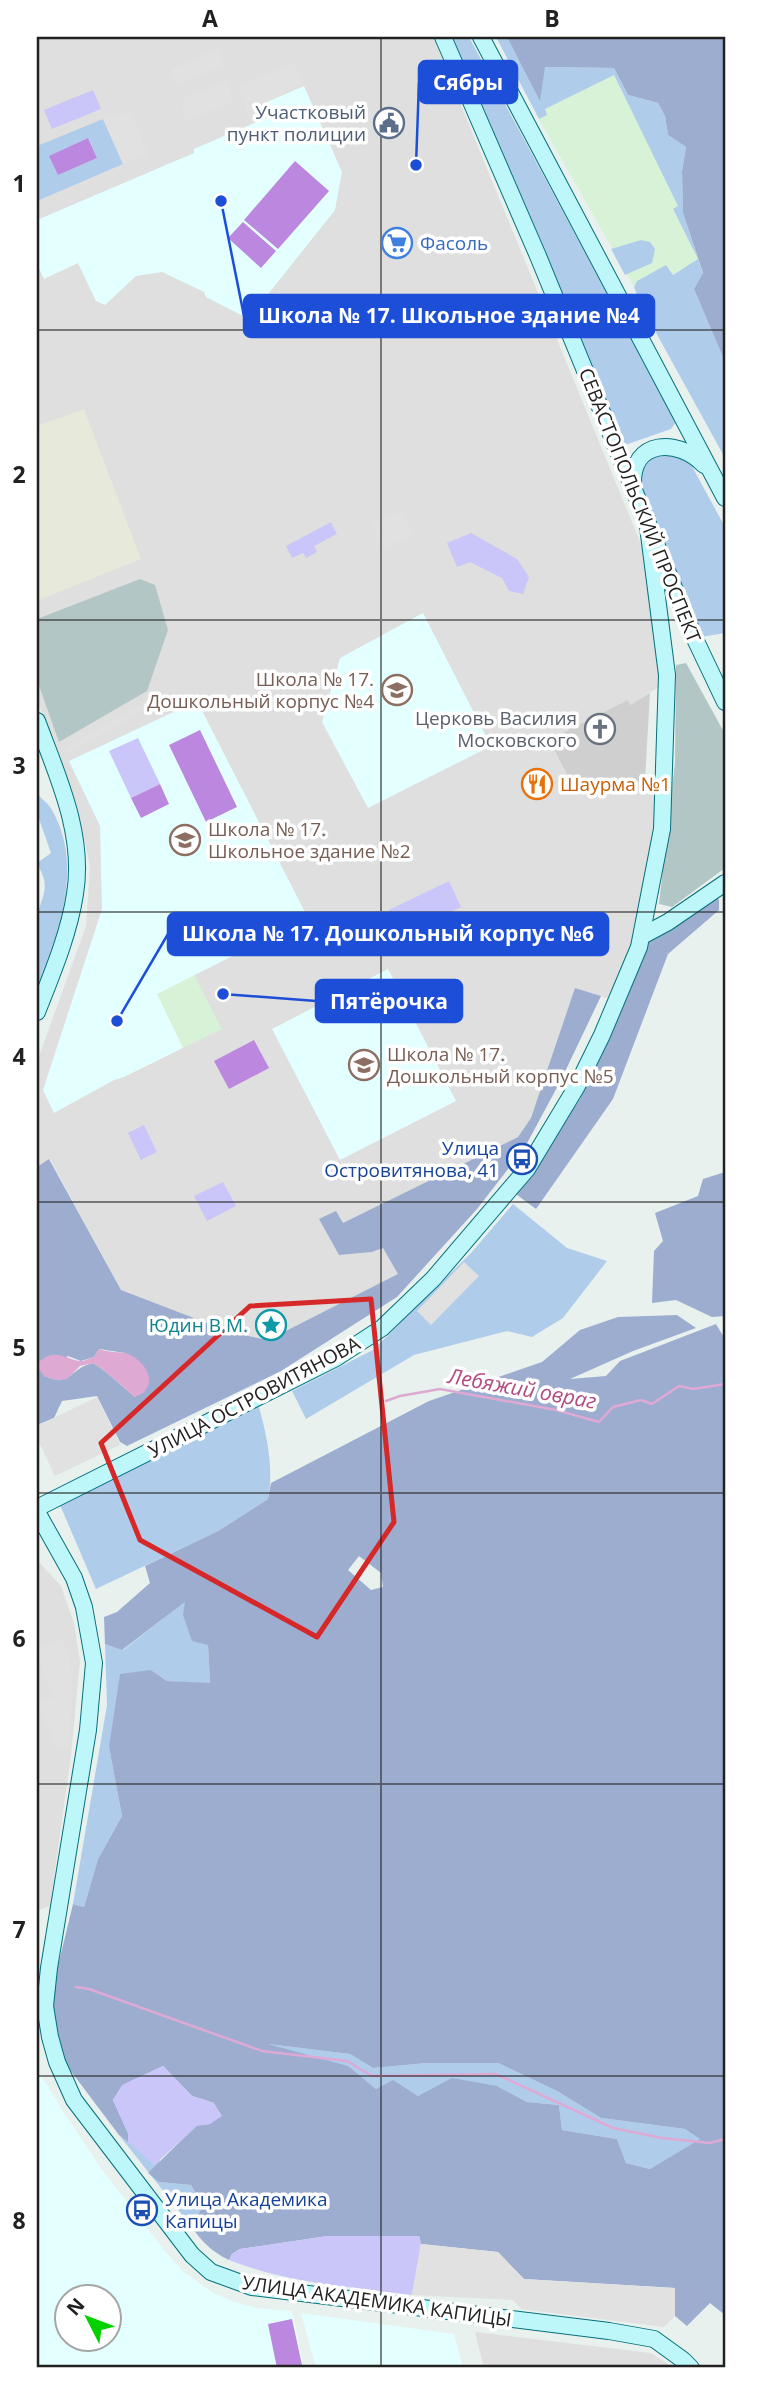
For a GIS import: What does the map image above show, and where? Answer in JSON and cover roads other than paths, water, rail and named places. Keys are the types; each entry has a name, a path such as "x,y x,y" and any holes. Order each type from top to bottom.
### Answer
{"main road":[{"name":"СЕВАСТОПОЛЬСКИЙ ПРОСПЕКТ","path":"443,37 538,256 695,639 725,702"},
{"path":"481,37 725,498"},
{"path":"633,490 637,464 647,453 662,446 675,446 688,452 711,471"},
{"name":"УЛИЦА ОСТРОВИТЯНОВА","path":"37,1510 336,1358 382,1328 433,1279 530,1164 577,1086 602,1035 642,936 662,829 667,676 647,519"},
{"path":"37,720 74,835 76,892 69,921 37,1012"},
{"path":"642,936 668,922 725,883"},
{"name":"УЛИЦА АКАДЕМИКА КАПИЦЫ","path":"37,1510 74,1578 84,1607 94,1663 88,1730 49,1968 45,2006 50,2037 57,2062 74,2100 168,2225 192,2255 211,2272 252,2287 609,2331 654,2339 691,2368"}],"waterway":[{"name":"Лебяжий овраг","path":"386,1401 440,1389 556,1410 599,1422 613,1407 641,1400 652,1404 679,1386 693,1389 725,1384"},
{"path":"76,1987 89,1989 262,2051 347,2061 372,2076 496,2074 613,2128 662,2138 710,2143 725,2139"}],"place":[{"name":"Участковый пункт полиции","path":"389,123"},
{"name":"Сябры","path":"416,165"},
{"name":"Школа № 17. Школьное здание №4","path":"221,201"},
{"name":"Фасоль","path":"397,243"},
{"name":"Школа № 17. Дошкольный корпус №4","path":"397,690"},
{"name":"Церковь Василия Московского","path":"600,729"},
{"name":"Шаурма №1","path":"537,784"},
{"name":"Школа № 17. Школьное здание №2","path":"185,840"},
{"name":"Пятёрочка","path":"223,994"},
{"name":"Школа № 17. Дошкольный корпус №6","path":"117,1021"},
{"name":"Школа № 17. Дошкольный корпус №5","path":"364,1065"},
{"name":"Улица Островитянова, 41","path":"522,1159"},
{"name":"Юдин В.М.","path":"271,1325"},
{"name":"Улица Академика Капицы","path":"142,2210"}]}
